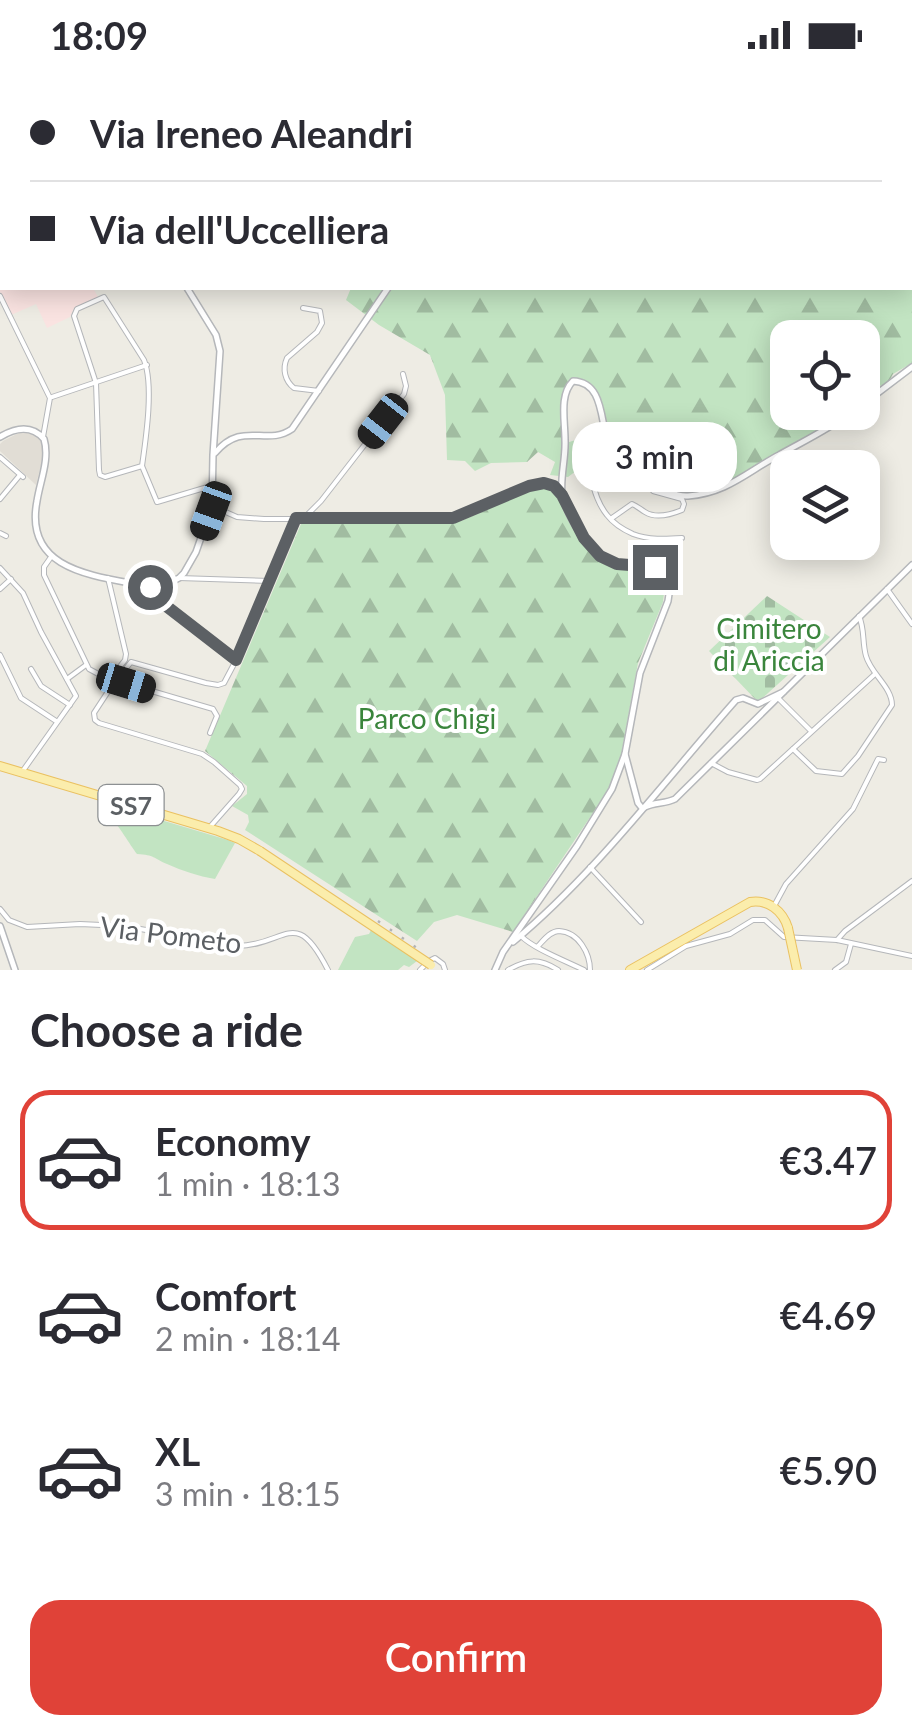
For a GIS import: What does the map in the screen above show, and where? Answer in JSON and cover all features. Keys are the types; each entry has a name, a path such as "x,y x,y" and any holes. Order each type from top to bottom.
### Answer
{"main road":[{"name":"SS7","path":"0,766 232,836 426,965 443,970"},
{"path":"630,970 747,904 760,901 782,915 797,970"}],"street":[{"path":"179,578 196,552 212,506 220,351 216,335 188,290"},
{"path":"213,455 241,435 279,435 289,431 387,290"},
{"path":"0,296 50,398 43,437"},
{"path":"142,466 106,476 101,476 99,470 96,383 74,316 77,309 104,297 147,365 142,466 156,502 212,486"},
{"path":"303,308 320,311 322,323 286,360 285,372 294,388 319,391"},
{"path":"50,398 147,365"},
{"path":"880,392 912,368"},
{"path":"296,518 304,517 321,501 404,395 403,374"},
{"path":"562,495 566,458 564,398 568,385 574,381 585,383 595,393 609,446 646,480 678,496 716,489 747,476 826,430"},
{"path":"0,436 23,428 33,430 46,444 34,518 40,540 51,558 67,566 150,587 179,578 270,581"},
{"path":"609,446 596,454 592,476 595,494 611,519 636,535 682,538"},
{"path":"0,457 21,476 0,499"},
{"path":"611,519 632,504 652,515 682,510 682,499 653,492 646,480"},
{"path":"212,506 238,517 453,518 538,483 554,486 562,495 596,553 617,564 655,567 664,574 669,584 666,606 640,673 625,754 612,789 495,970"},
{"path":"113,679 134,662 210,684 226,680 296,518"},
{"path":"51,558 44,573 86,665 96,674 214,710 210,733"},
{"path":"642,808 675,799 912,564"},
{"path":"0,568 23,593 76,696 22,772"},
{"path":"108,578 126,654 94,718 96,722 204,755 242,788 209,828"},
{"path":"0,589 11,579"},
{"path":"150,587 152,595 236,660"},
{"path":"887,589 912,624"},
{"path":"792,749 816,771 842,774 893,703 866,656 860,616"},
{"path":"0,655 24,700 58,723"},
{"path":"67,679 86,665"},
{"path":"31,669 41,686 70,705"},
{"path":"712,763 756,780 876,674"},
{"path":"781,695 811,732"},
{"path":"506,948 590,867 737,699 760,704 781,695"},
{"path":"625,754 642,808"},
{"path":"774,908 786,884 853,809 878,759 884,760"},
{"path":"590,867 641,922"},
{"path":"837,940 912,881"},
{"name":"Via Pometo","path":"0,910 8,920 30,927 122,926 238,946 294,932 308,942 328,970"},
{"path":"647,970 686,946 730,934 756,919 765,920 779,934 837,940 912,956"},
{"path":"525,920 525,925 533,926"},
{"path":"0,926 15,970"},
{"path":"522,936 528,943 587,970 590,958 574,938 552,932 538,946"},
{"path":"835,970 846,962 852,944"},
{"path":"508,970 534,960 558,970"},
{"path":"544,970 551,966"}],"shaded area":[{"path":"94,290 98,297 74,308 70,317 47,328 36,304 11,315 0,292"},
{"path":"23,431 41,436 44,452 36,485 0,451 3,441"}],"green space":[{"path":"350,290 912,290 912,363 880,386 880,320 770,320 770,430 822,430 787,450 770,450 770,460 725,486 686,496 654,486 612,449 589,386 573,381 565,394 566,443 585,437 584,465 568,477 550,475 555,462 538,452 527,462 491,463 475,471 465,461 447,460 445,395 430,355 346,300"},
{"name":"Parco Chigi","path":"541,486 560,500 593,556 609,566 644,567 659,572 665,585 663,602 638,663 621,756 609,789 513,932 457,915 434,922 417,941 245,830 248,815 232,806 247,794 247,786 205,751 301,524 461,521"},
{"name":"Cimitero di Ariccia","path":"767,596 830,637 758,702 709,651"},
{"path":"114,806 235,843 215,879 191,873 137,854 111,818"},
{"path":"371,930 417,961 398,970 338,970 355,937"}],"railway":[{"path":"378,921 424,953"}],"route":[{"path":"150,587 152,595 236,660 296,518 453,518 544,483 554,486 562,495 584,538 600,556 617,564 655,567"}]}
